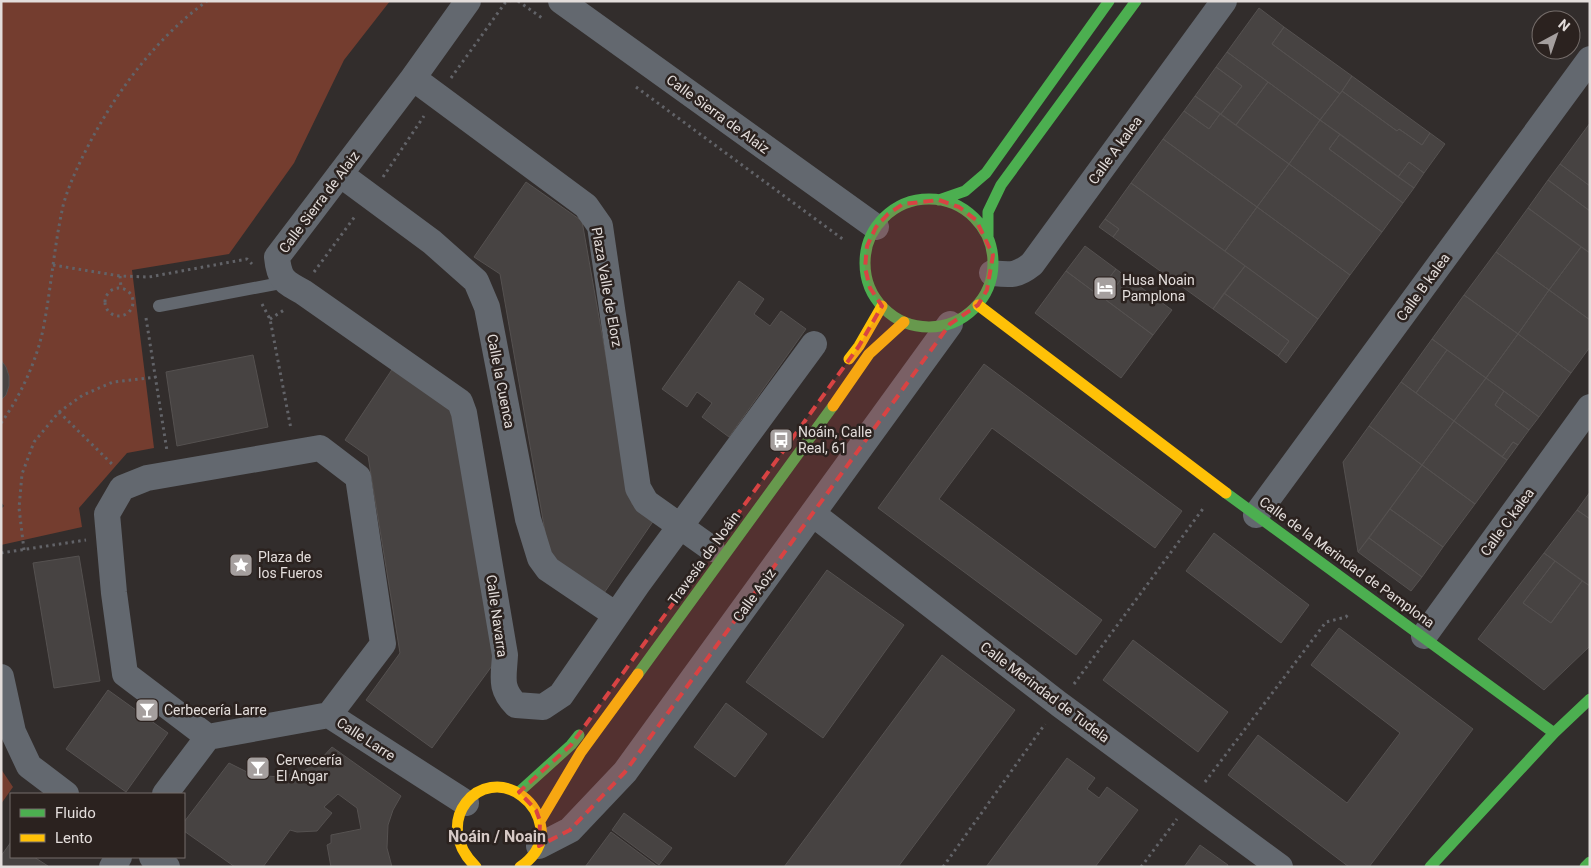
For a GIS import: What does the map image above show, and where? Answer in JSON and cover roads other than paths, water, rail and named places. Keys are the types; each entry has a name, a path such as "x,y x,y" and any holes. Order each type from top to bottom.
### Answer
{"main road":[{"path":"1109,1 986,173 965,191 939,200 921,200 904,204 888,214 876,227 867,246 865,268 870,288 882,306 892,316 919,326 934,327 950,324 965,316 978,305 987,290 992,273 992,255 988,238 988,212 1001,185 1136,1"},
{"path":"939,200 959,207 976,220 988,238"},
{"name":"Calle de la Merindad de Pamplona","path":"978,305 1219,488 1424,636 1554,733"},
{"path":"842,369 859,346 882,306"},
{"name":"Travesía de Noáin","path":"520,867 532,856 539,834 581,752 869,354 904,322"},
{"path":"1430,867 1554,733 1590,699"},
{"path":"518,792 571,745 588,722"},
{"path":"476,867 460,849 456,825 459,813 477,793 490,788 505,788 518,792 536,810 539,834"},
{"path":"1585,867 1590,862"}],"street":[{"name":"Calle Sierra de Alaiz","path":"294,287 278,272 277,257 413,78 468,1"},
{"name":"Calle A kalea","path":"992,273 1012,275 1022,272 1032,264 1224,1"},
{"name":"Calle Sierra de Alaiz","path":"555,12 876,227"},
{"name":"Calle B kalea","path":"1256,515 1590,59"},
{"name":"Plaza Valle de Elorz","path":"413,78 586,206 600,226 638,488 646,502 712,549"},
{"name":"Calle la Cuenca","path":"340,174 432,242 476,282 487,307 525,501 540,558 548,569 616,615"},
{"name":"Calle Navarra","path":"294,287 460,402 464,413 505,655 503,688 508,698 516,705 543,706 560,695 616,615 814,344"},
{"name":"Calle Aoiz","path":"539,834 570,830 625,772 950,324"},
{"name":"Calle C kalea","path":"1424,636 1587,418"},
{"path":"166,793 208,737 125,674 114,593 107,514 122,488 147,478 171,473 320,448 358,477 383,644 329,715"},
{"name":"Calle Merindad de Tudela","path":"813,514 1059,704 1280,867"},
{"path":"1,677 13,732 29,766 65,793"},
{"name":"Calle Larre","path":"208,737 329,715 466,803"},
{"path":"154,858 167,867"}],"lane":[{"path":"159,306 294,287"}],"place":[{"name":"Husa Noain Pamplona","path":"1105,288"},
{"name":"Noáin, Calle Real, 61","path":"781,440"},
{"name":"Plaza de los Fueros","path":"241,565"},
{"name":"Cerbecería Larre","path":"147,710"},
{"name":"Cervecería El Angar","path":"258,768"}],"district":[{"name":"Noáin / Noain","path":"497,836"}]}
